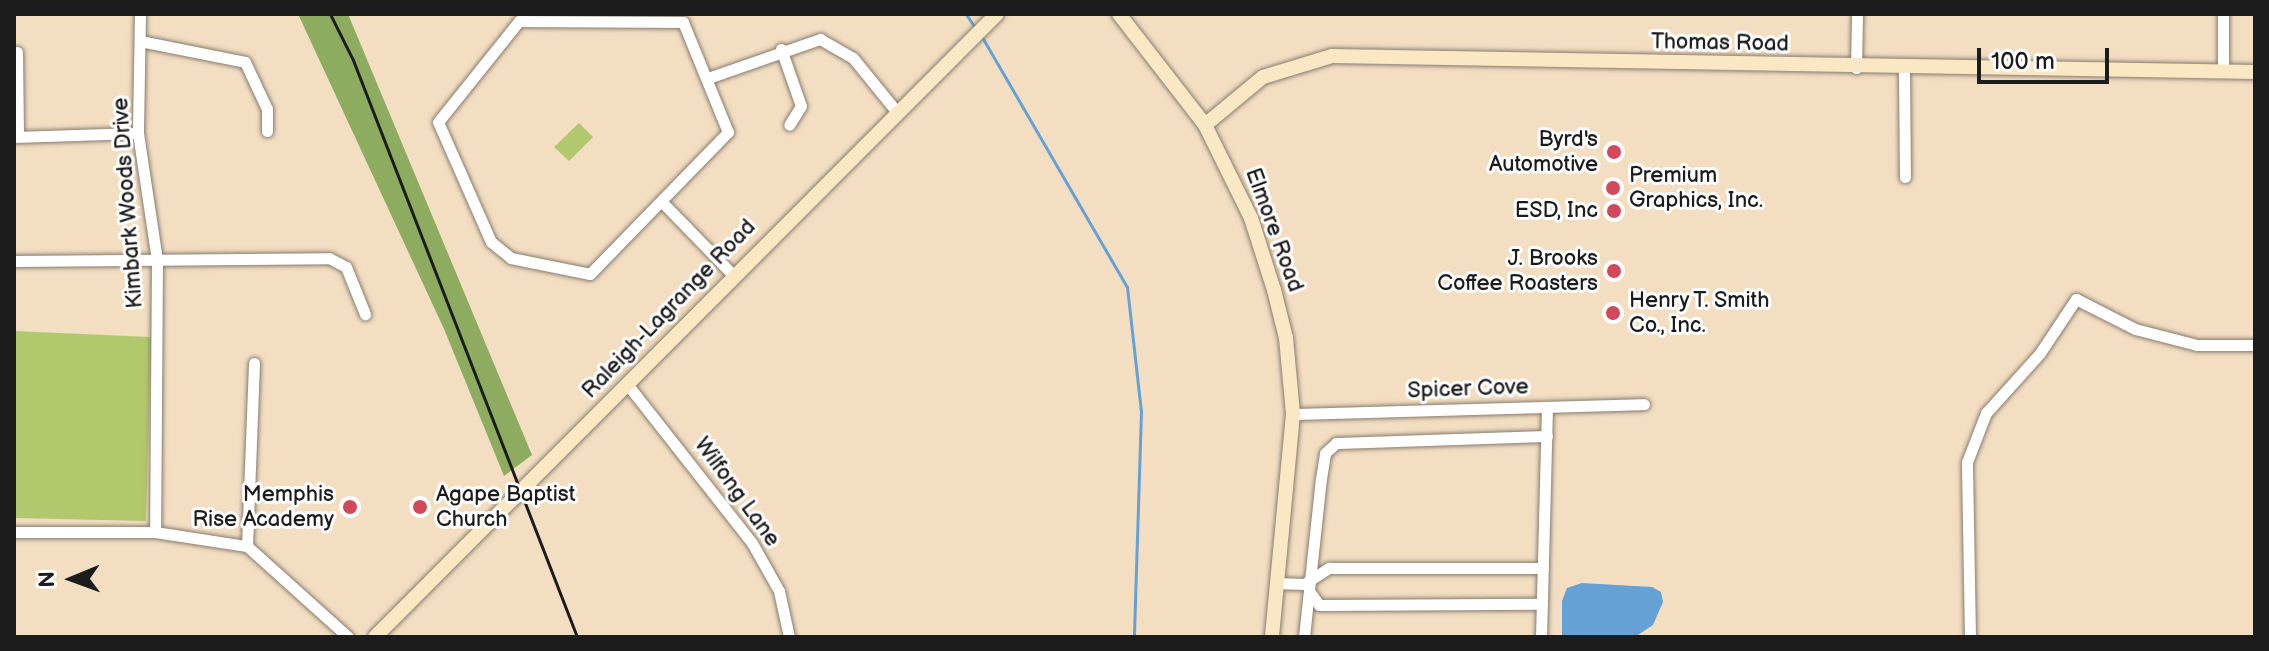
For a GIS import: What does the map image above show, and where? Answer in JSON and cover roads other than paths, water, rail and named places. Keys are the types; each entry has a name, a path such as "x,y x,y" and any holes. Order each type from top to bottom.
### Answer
{"street":[{"name":"Kimbark Woods Drive","path":"140,14 138,133 157,260 155,532"},
{"name":"Raleigh-Lagrange Road","path":"375,637 732,274 997,14"},
{"name":"Elmore Road","path":"1119,14 1205,125 1251,218 1269,268 1286,338 1293,414 1272,637"},
{"path":"1856,68 1857,14"},
{"path":"2223,14 2223,72"},
{"path":"519,21 683,22 708,78 728,132 590,274 511,258 491,242 438,122 519,21"},
{"path":"708,78 781,49 820,39 831,44 874,79 896,111"},
{"path":"140,41 245,62 267,109 267,131"},
{"path":"781,49 801,106 789,125"},
{"path":"17,52 16,136 138,133"},
{"name":"Thomas Road","path":"1205,125 1263,77 1332,56 1904,69 2255,72"},
{"path":"1904,69 1905,177"},
{"path":"662,202 732,274"},
{"path":"14,261 329,258 346,267 365,314"},
{"path":"1970,637 1967,462 1986,413 2040,353 2076,299 2135,329 2197,345 2255,345"},
{"path":"247,546 254,363"},
{"name":"Wilfong Lane","path":"627,384 752,543 779,591 789,637"},
{"name":"Spicer Cove","path":"1293,414 1644,404"},
{"path":"1541,637 1547,407"},
{"path":"1304,637 1325,453 1336,443 1547,436"},
{"path":"14,532 155,532 247,546 348,637"},
{"path":"1276,583 1309,586 1329,568 1543,568"},
{"path":"1309,586 1319,605 1542,604"}],"water":[{"path":"1582,583 1652,587 1661,592 1663,602 1653,625 1635,637 1562,637 1562,601 1567,588"}],"waterway":[{"path":"966,14 975,28"},
{"path":"982,37 1127,287 1141,411 1134,637"}],"railway":[{"path":"330,14 353,60 577,637"}],"place":[{"name":"Byrd's Automotive","path":"1614,152"},
{"name":"Premium Graphics, Inc.","path":"1613,188"},
{"name":"ESD, Inc","path":"1614,211"},
{"name":"J. Brooks Coffee Roasters","path":"1614,271"},
{"name":"Henry T. Smith Co., Inc.","path":"1613,313"},
{"name":"Memphis Rise Academy","path":"350,507"},
{"name":"Agape Baptist Church","path":"420,507"}]}
